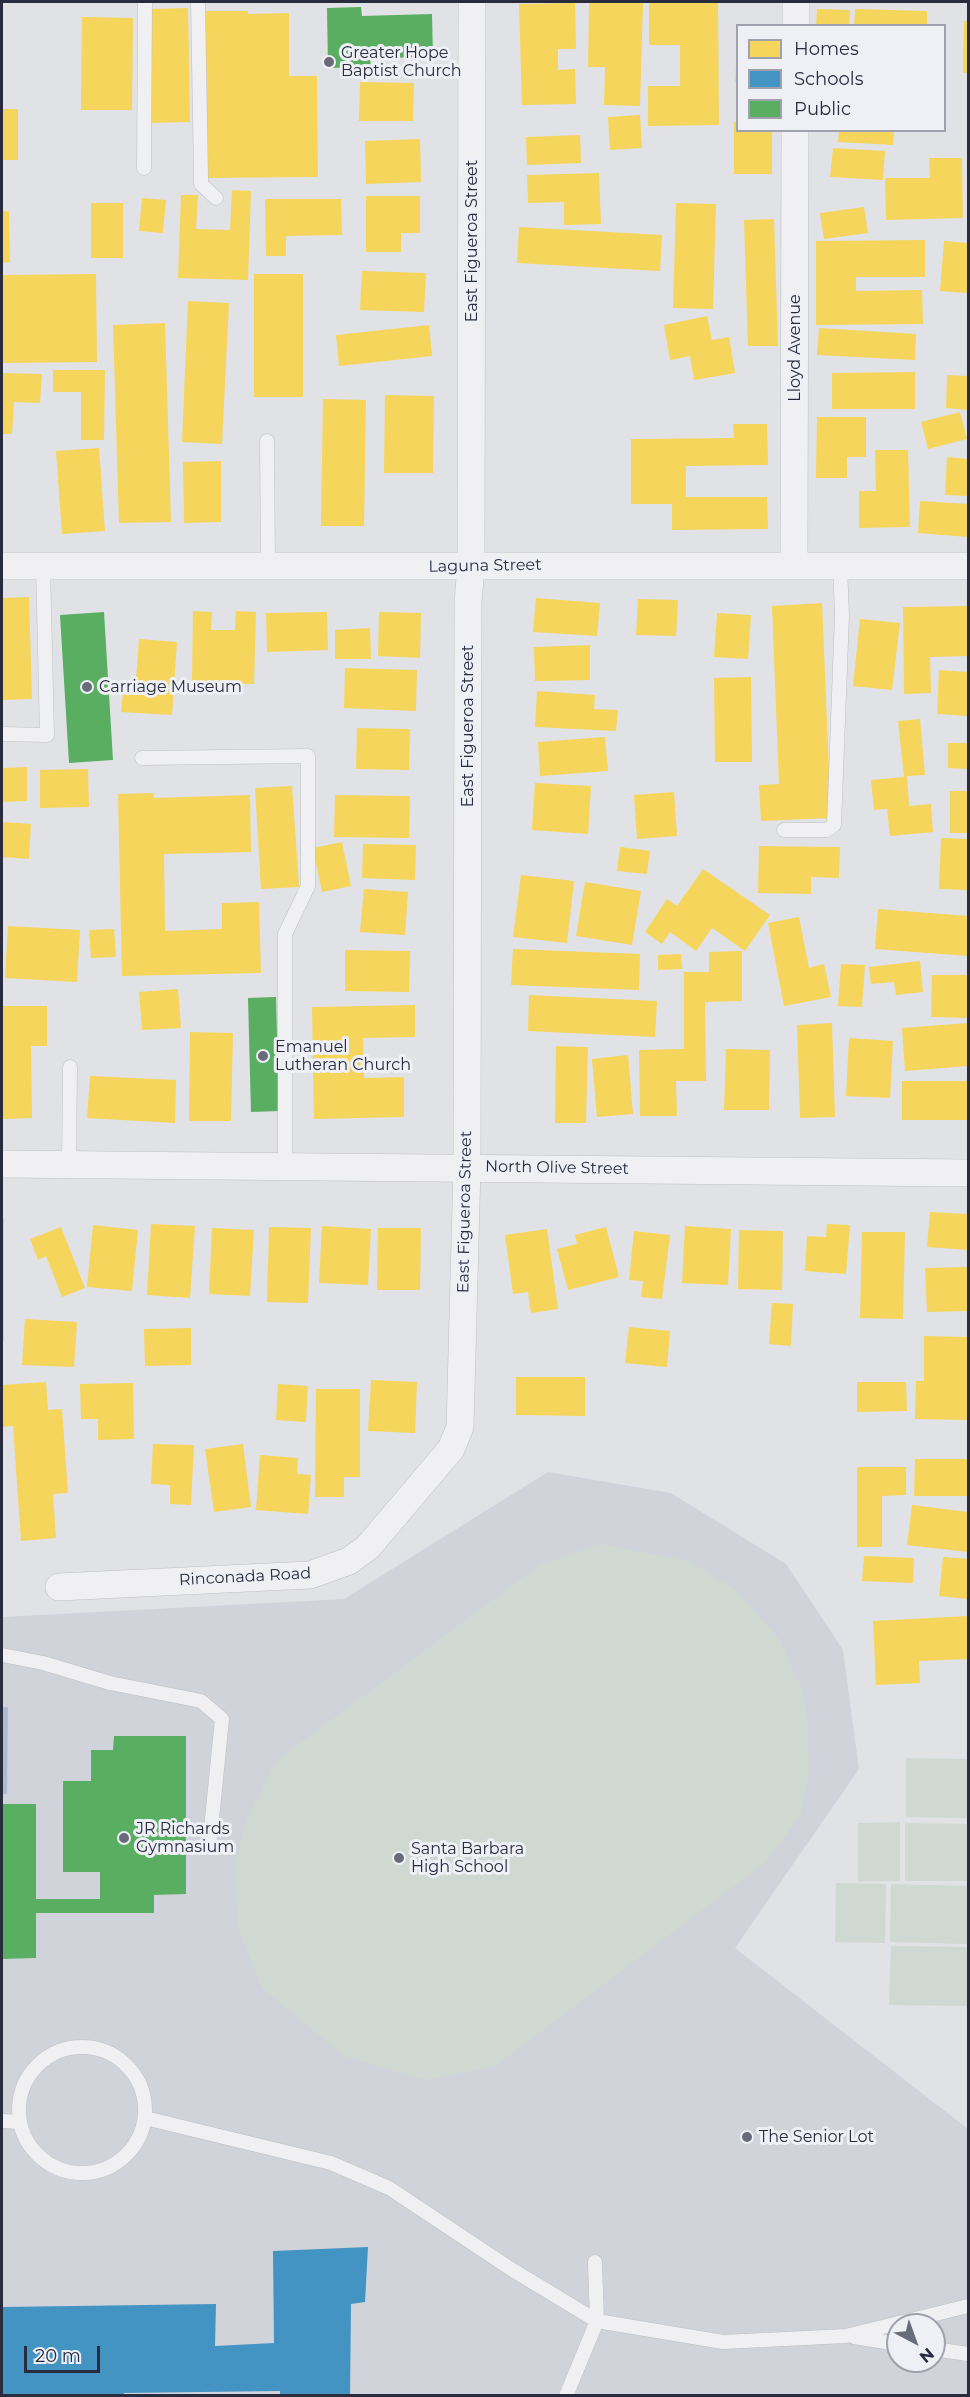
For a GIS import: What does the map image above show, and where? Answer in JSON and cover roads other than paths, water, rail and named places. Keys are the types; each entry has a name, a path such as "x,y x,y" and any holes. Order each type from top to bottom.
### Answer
{"street":[{"name":"East Figueroa Street","path":"451,1449 460,1427 467,1168 472,2"},
{"path":"796,2 796,24"},
{"name":"Lloyd Avenue","path":"794,566 795,132"},
{"name":"Laguna Street","path":"2,566 969,566"},
{"name":"North Olive Street","path":"2,1164 969,1173"},
{"name":"Rinconada Road","path":"59,1587 322,1573 349,1561 368,1548 451,1449"}],"lane":[{"path":"144,168 145,2"},
{"path":"198,2 201,184 216,198"},
{"path":"267,441 268,567"},
{"path":"2,734 47,735 42,566"},
{"path":"783,830 827,831 834,825 842,615 840,566"},
{"path":"142,758 308,756 308,886 285,934 285,1166"},
{"path":"69,1165 70,1067"},
{"path":"2,1655 43,1662 110,1683 201,1701 222,1719 210,1839"},
{"path":"81,2047 102,2050 121,2060 135,2076 144,2096 145,2118 139,2137 128,2153 112,2165 93,2172 74,2173 55,2167 38,2156 26,2140 20,2122 20,2100 27,2080 40,2063 59,2051 81,2047"},
{"path":"145,2118 331,2163 389,2188 512,2269 597,2321 722,2342 846,2336 969,2306"},
{"path":"2,2121 20,2122"},
{"path":"566,2396 597,2321 595,2262"},
{"path":"846,2336 886,2342"},
{"path":"946,2351 969,2354"}],"water":[{"path":"2,1707 8,1707 7,1794 2,1794"}],"place":[{"name":"Greater Hope Baptist Church","path":"329,62"},
{"name":"Carriage Museum","path":"87,687"},
{"name":"Emanuel Lutheran Church","path":"263,1056"},
{"name":"JR Richards Gymnasium","path":"124,1838"},
{"name":"Santa Barbara High School","path":"399,1858"},
{"name":"The Senior Lot","path":"747,2137"}]}
